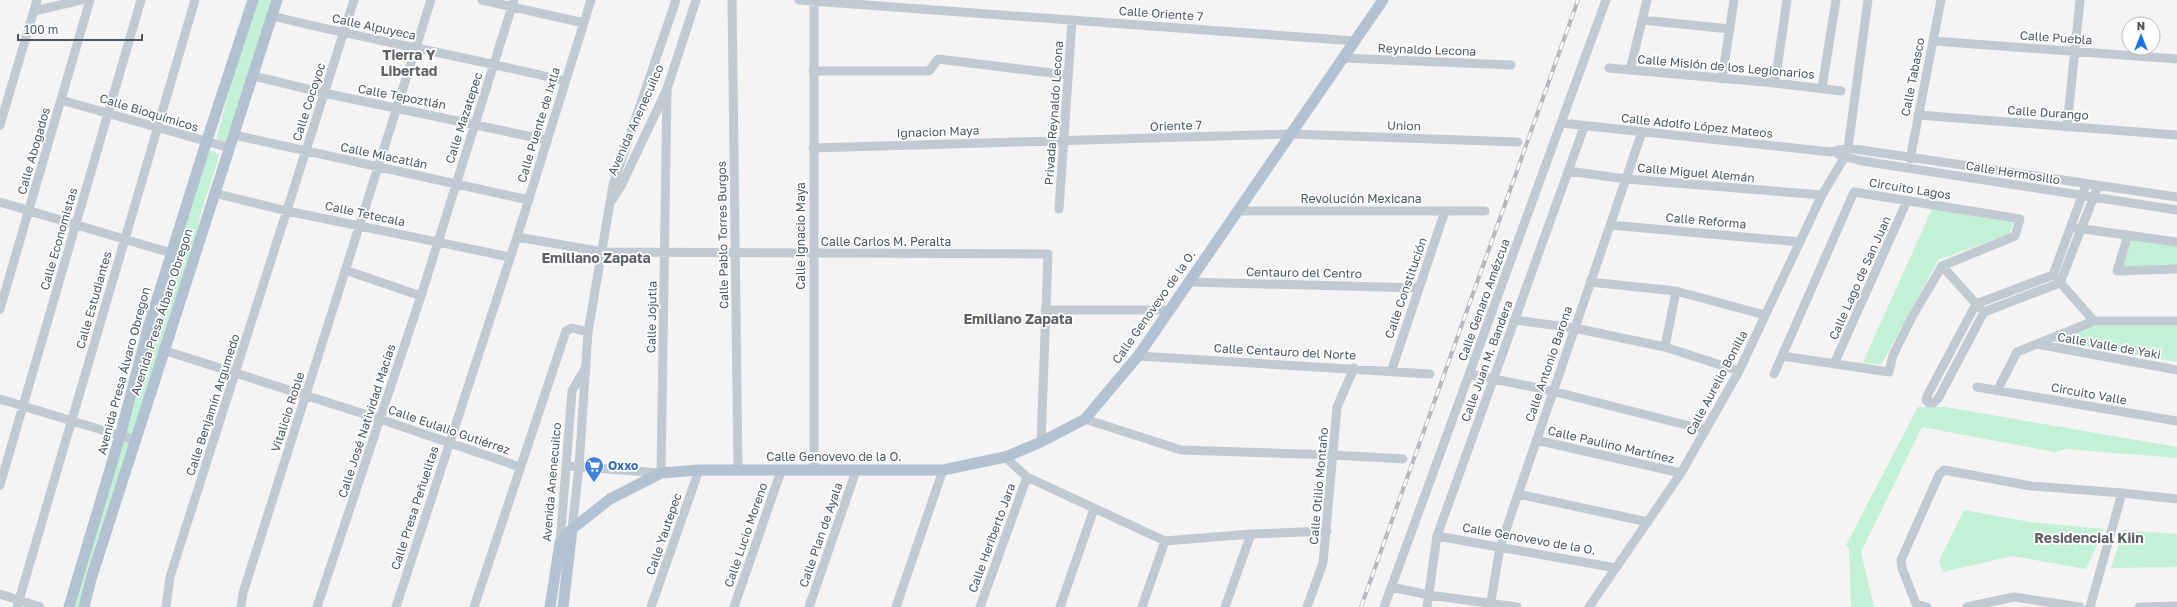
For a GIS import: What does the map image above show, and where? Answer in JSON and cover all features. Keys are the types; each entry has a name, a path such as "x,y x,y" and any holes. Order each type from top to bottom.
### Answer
{"main road":[{"name":"Avenida Presa Álvaro Obregon","path":"69,607 120,436 149,325 253,0"},
{"name":"Avenida Presa Álbaro Obregon","path":"135,440 277,0"},
{"name":"Calle Genovevo de la O.","path":"560,543 572,529 610,499 661,473 699,470 943,470 1005,457 1041,442 1085,418 1138,356 1383,0"},
{"path":"84,607 135,440"},
{"name":"Avenida Anenecuilco","path":"563,607 572,529"},
{"name":"Avenida Anenecuilco","path":"550,607 560,543"}],"street":[{"path":"0,125 37,0"},
{"path":"34,11 81,0"},
{"name":"Calle Abogados","path":"0,309 90,0"},
{"name":"Calle Economistas","path":"0,485 141,0"},
{"name":"Calle Estudiantes","path":"18,604 195,0"},
{"name":"Calle Cocoyoc","path":"287,211 354,0"},
{"name":"Vitalicio Roble","path":"241,607 243,593 431,0"},
{"path":"482,0 513,3 584,23"},
{"name":"Calle Puente de Ixtla","path":"510,257 591,0"},
{"name":"Avenida Anenecuilco","path":"572,529 580,467 588,364 588,332 603,252 613,185 676,0"},
{"name":"Avenida Anenecuilco","path":"610,203 621,186 649,130 666,89 696,0"},
{"name":"Calle Pablo Torres Burgos","path":"732,0 738,470"},
{"name":"Calle Oriente 7","path":"799,0 1354,41"},
{"name":"Calle Genaro Amézcua","path":"1384,607 1606,0"},
{"path":"1630,70 1647,0"},
{"path":"1722,79 1734,0"},
{"path":"1775,83 1787,0"},
{"path":"1822,88 1836,0"},
{"name":"Calle Aurelio Bonilla","path":"1588,607 1681,473 1706,430 1739,371 1822,195 1844,158 1848,148 1868,0"},
{"name":"Calle Tabasco","path":"1910,159 1942,0"},
{"path":"2067,127 2080,0"},
{"name":"Calle Ignacio Maya","path":"814,1 814,471"},
{"name":"Calle Mazatepec","path":"437,242 513,3"},
{"name":"Calle Alpuyeca","path":"272,16 343,34 494,63 566,81"},
{"name":"Privada Reynaldo Lecona","path":"1059,209 1072,20"},
{"path":"1642,20 1730,29"},
{"name":"Calle Puebla","path":"1933,41 2177,59"},
{"name":"Reynaldo Lecona","path":"1342,58 1511,66"},
{"path":"813,71 929,71 938,59 1068,75"},
{"name":"Calle Misión de los Legionarios","path":"1609,68 1775,83 1842,91"},
{"name":"Calle Tepoztlán","path":"253,76 324,93 547,140"},
{"name":"Calle Jojutla","path":"661,473 667,132 666,89"},
{"name":"Calle Bioquímicos","path":"61,100 206,143 230,148"},
{"name":"Calle Durango","path":"1918,115 2177,135"},
{"name":"Calle Adolfo López Mateos","path":"1561,123 1584,127 1832,152 1848,148"},
{"name":"Calle Juan M. Bandera","path":"1427,607 1437,536 1584,127"},
{"path":"649,130 667,132"},
{"name":"Calle Antonio Barona","path":"1490,605 1500,547 1552,391 1642,132"},
{"name":"Oriente 7","path":"1063,141 1290,134"},
{"name":"Union","path":"1290,134 1518,142"},
{"name":"Calle Miacatlán","path":"234,135 529,200"},
{"name":"Ignacion Maya","path":"813,148 1063,141"},
{"name":"Calle Hermosillo","path":"1848,148 1910,159 2177,197"},
{"name":"Calle Adolfo López Mateos","path":"1832,152 1844,158"},
{"name":"Calle Hermosillo","path":"1844,158 2177,210"},
{"name":"Calle Miguel Alemán","path":"1568,172 1626,179 1822,195"},
{"path":"2086,185 2081,195 2053,275 1976,304 1928,394 1926,400 1929,403 1933,403 1938,399 1984,312 2060,283 2080,228 2098,186"},
{"name":"Circuito Lagos","path":"1774,374 1854,192 2020,219 2015,236 1942,266"},
{"name":"Calle Tetecala","path":"214,193 287,211 510,257"},
{"name":"Calle Lago de San Juan","path":"1834,364 1907,201"},
{"path":"0,202 171,253"},
{"name":"Calle Benjamín Argumedo","path":"166,607 170,577 287,211"},
{"name":"Revolución Mexicana","path":"1238,211 1485,211"},
{"name":"Calle Constitución","path":"1391,372 1445,211"},
{"name":"Calle Reforma","path":"1610,225 1800,242"},
{"path":"2070,228 2080,228 2177,242"},
{"path":"2128,235 2117,271 2177,270"},
{"name":"Calle Carlos M. Peralta","path":"517,237 603,252 1048,254 1045,310"},
{"name":"Calle José Natividad Macías","path":"317,607 421,296 437,242"},
{"name":"Calle Presa Peñuelitas","path":"396,607 510,257"},
{"path":"1782,356 1889,372 1893,355 1913,315 1942,266 1984,312"},
{"path":"345,270 421,296"},
{"path":"2053,275 2094,322"},
{"name":"Centauro del Centro","path":"1189,282 1419,288"},
{"path":"1590,282 1676,291 1765,315"},
{"path":"1665,347 1676,291"},
{"path":"1041,442 1045,310 1170,310"},
{"path":"1515,320 1574,328 1665,347 1739,371"},
{"path":"1997,391 2017,352 2036,344 2094,322 2177,322"},
{"path":"474,607 566,331 572,328 588,332"},
{"name":"Calle Valle de Yaki","path":"2036,344 2177,370"},
{"name":"Calle Eulalio Gutiérrez","path":"164,350 235,374 380,419 449,444 520,467"},
{"name":"Calle Centauro del Norte","path":"1138,356 1354,368 1430,374"},
{"name":"Avenida Anenecuilco","path":"560,543 572,391 588,364"},
{"name":"Calle Otilio Montaño","path":"1307,607 1323,563 1334,455 1337,407 1354,368"},
{"path":"1470,374 1552,391 1706,430"},
{"name":"Circuito Valle","path":"1977,387 2177,421"},
{"path":"0,399 135,440"},
{"path":"1085,418 1181,450 1334,455 1402,459"},
{"name":"Calle Paulino Martínez","path":"1536,440 1681,473"},
{"path":"1005,457 1027,477 1165,541 1251,534 1327,532"},
{"name":"Calle Genovevo de la O.","path":"567,466 661,473"},
{"name":"Calle Yautepec","path":"651,607 699,470"},
{"path":"896,607 943,470"},
{"path":"1927,607 1915,605 1902,568 1901,560 1939,475 1944,470 2031,486 2177,499"},
{"name":"Calle Lucio Moreno","path":"734,607 781,471"},
{"name":"Calle Plan de Ayala","path":"809,607 856,471"},
{"name":"Calle Heriberto Jara","path":"980,607 1027,477"},
{"path":"2090,607 2122,493"},
{"path":"1518,494 1648,522"},
{"path":"1060,607 1094,509"},
{"path":"1225,607 1251,534"},
{"name":"Calle Genovevo de la O.","path":"1437,536 1616,568"},
{"path":"1142,607 1165,541"},
{"path":"1391,587 1490,605 1517,607"},
{"path":"0,594 18,604 40,607"},
{"path":"1967,607 2014,597 2080,607"},
{"path":"2139,607 2177,606"}],"green space":[{"path":"254,0 273,0 227,142 218,140 217,136"},
{"path":"210,151 214,151 219,155 200,216 198,230 83,587 81,607 74,607 207,154"},
{"path":"1932,209 2013,223 2009,234 1938,260 1881,365 1863,362"},
{"path":"2132,240 2177,246 2177,266 2122,267"},
{"path":"2093,326 2177,326 2177,362 2054,341"},
{"path":"1918,407 1945,407 2177,447 2177,458 2067,449 2055,452 1922,427 1861,552 1874,607 1851,607 1849,548 1846,545"},
{"path":"1964,510 2030,522 2104,529 2086,569 2012,556 1943,572 1939,561"},
{"path":"2123,530 2177,534 2177,567 2111,568"}],"railway":[{"path":"1361,607 1578,0"}],"place":[{"name":"Oxxo","path":"594,483"}],"district":[{"name":"Tierra Y Libertad","path":"409,64"},
{"name":"Emiliano Zapata","path":"596,258"},
{"name":"Emiliano Zapata","path":"1018,319"},
{"name":"Residencial Kiin","path":"2089,538"}]}
